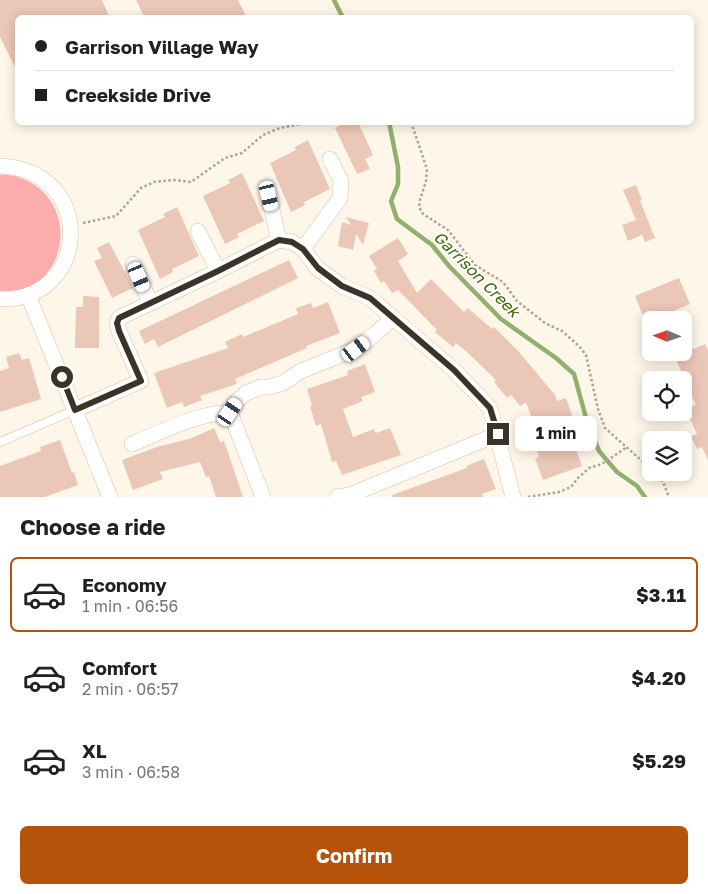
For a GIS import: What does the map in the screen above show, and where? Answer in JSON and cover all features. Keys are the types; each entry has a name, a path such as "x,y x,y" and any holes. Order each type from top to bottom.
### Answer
{"street":[{"path":"303,249 340,198 341,182 330,159"},
{"path":"0,166 16,167 36,174 53,188 62,198 71,226 71,240 65,260 56,276 41,289 28,295 0,299"},
{"path":"269,196 279,240"},
{"path":"198,231 218,271"},
{"path":"75,410 141,381 119,331 117,323 119,318 279,240 292,242 303,249 318,268 342,286 370,298 454,370 490,408 513,496"},
{"path":"133,264 150,302"},
{"path":"28,295 75,410 104,495"},
{"path":"230,412 246,393 283,383 300,371 356,349 393,318"},
{"path":"132,444 198,416 230,412"},
{"path":"230,412 263,496"},
{"path":"336,496 350,495 498,434"}],"lane":[{"path":"0,442 75,410"}],"path":[{"path":"71,226 116,216 140,188 154,182 174,180 191,182 225,158 246,150 263,135 280,128 295,125"},
{"path":"412,125 427,169 419,207 424,214 448,230 475,265 503,282 517,301 545,323 562,331 579,346 586,355 598,409 605,428 642,461"},
{"path":"528,496 559,492 571,487 589,468 602,464 627,448"},
{"path":"662,481 669,496"}],"shaded area":[{"path":"0,175 13,176 25,180 46,195 55,208 60,238 57,254 51,268 41,280 27,289 0,294"}],"building":[{"path":"0,0 102,0 109,15 15,15 15,67 0,37"},
{"path":"136,0 238,0 246,15 144,15"},
{"path":"341,125 359,125 373,155 365,159 370,169 357,174 335,128"},
{"path":"308,140 330,189 304,202 305,205 291,212 270,163 296,150 295,147"},
{"path":"242,173 264,221 237,234 239,237 225,244 203,196 230,183 228,180"},
{"path":"636,185 642,200 640,201 655,238 645,242 642,235 628,241 622,225 636,220 623,190"},
{"path":"177,207 199,256 172,269 173,272 160,279 138,230 165,217 163,214"},
{"path":"346,217 369,223 363,245 356,234 353,250 338,246 342,222 351,225"},
{"path":"398,238 408,254 398,261 417,293 431,279 464,312 468,308 492,329 494,327 519,352 555,395 557,401 566,398 575,424 568,427 582,466 543,480 535,458 539,457 534,443 540,441 526,402 520,406 511,395 507,398 494,382 496,380 467,352 456,343 453,347 435,332 437,330 398,290 392,293 384,281 381,283 374,271 377,269 369,256"},
{"path":"109,242 133,288 112,298 94,261 102,258 97,248"},
{"path":"289,260 298,278 158,347 154,339 145,344 139,331"},
{"path":"679,278 690,304 674,311 642,311 642,313 635,296"},
{"path":"83,296 99,297 99,348 75,348 76,307 83,307"},
{"path":"328,302 340,333 306,346 307,348 235,379 237,384 200,396 202,400 184,407 182,402 167,408 154,373 228,348 225,342 242,334 243,337 298,314 296,308 311,303 313,308"},
{"path":"705,344 708,350 708,460 702,447 697,449 692,438 692,436 697,434 691,421 693,418 692,406 696,405 692,396 692,371 681,371 677,361 692,361 692,350"},
{"path":"19,353 22,360 29,358 41,399 0,412 0,371 9,368 6,357"},
{"path":"365,364 375,392 361,397 363,401 343,409 353,437 374,429 376,433 390,428 401,455 342,475 336,461 332,462 321,424 316,426 307,389 348,375 347,371"},
{"path":"214,428 220,442 224,441 243,497 216,497 209,476 206,477 200,462 160,472 163,479 133,490 122,460 157,447 192,438"},
{"path":"60,440 78,485 45,497 0,497 0,466 41,451 40,447"},
{"path":"484,459 496,489 482,494 483,497 392,497 392,495 467,468 466,466"}],"waterway":[{"name":"Garrison Creek","path":"334,0 342,15"},
{"name":"Garrison Creek","path":"390,125 398,167 398,184 391,201 397,219 432,245 449,266 501,319 556,358 574,374 588,425 599,451 617,472 637,486 645,497"}],"route":[{"path":"62,377 75,410 141,381 119,331 117,323 119,318 279,240 292,242 303,249 318,268 342,286 370,298 454,370 490,408 498,434"}]}
